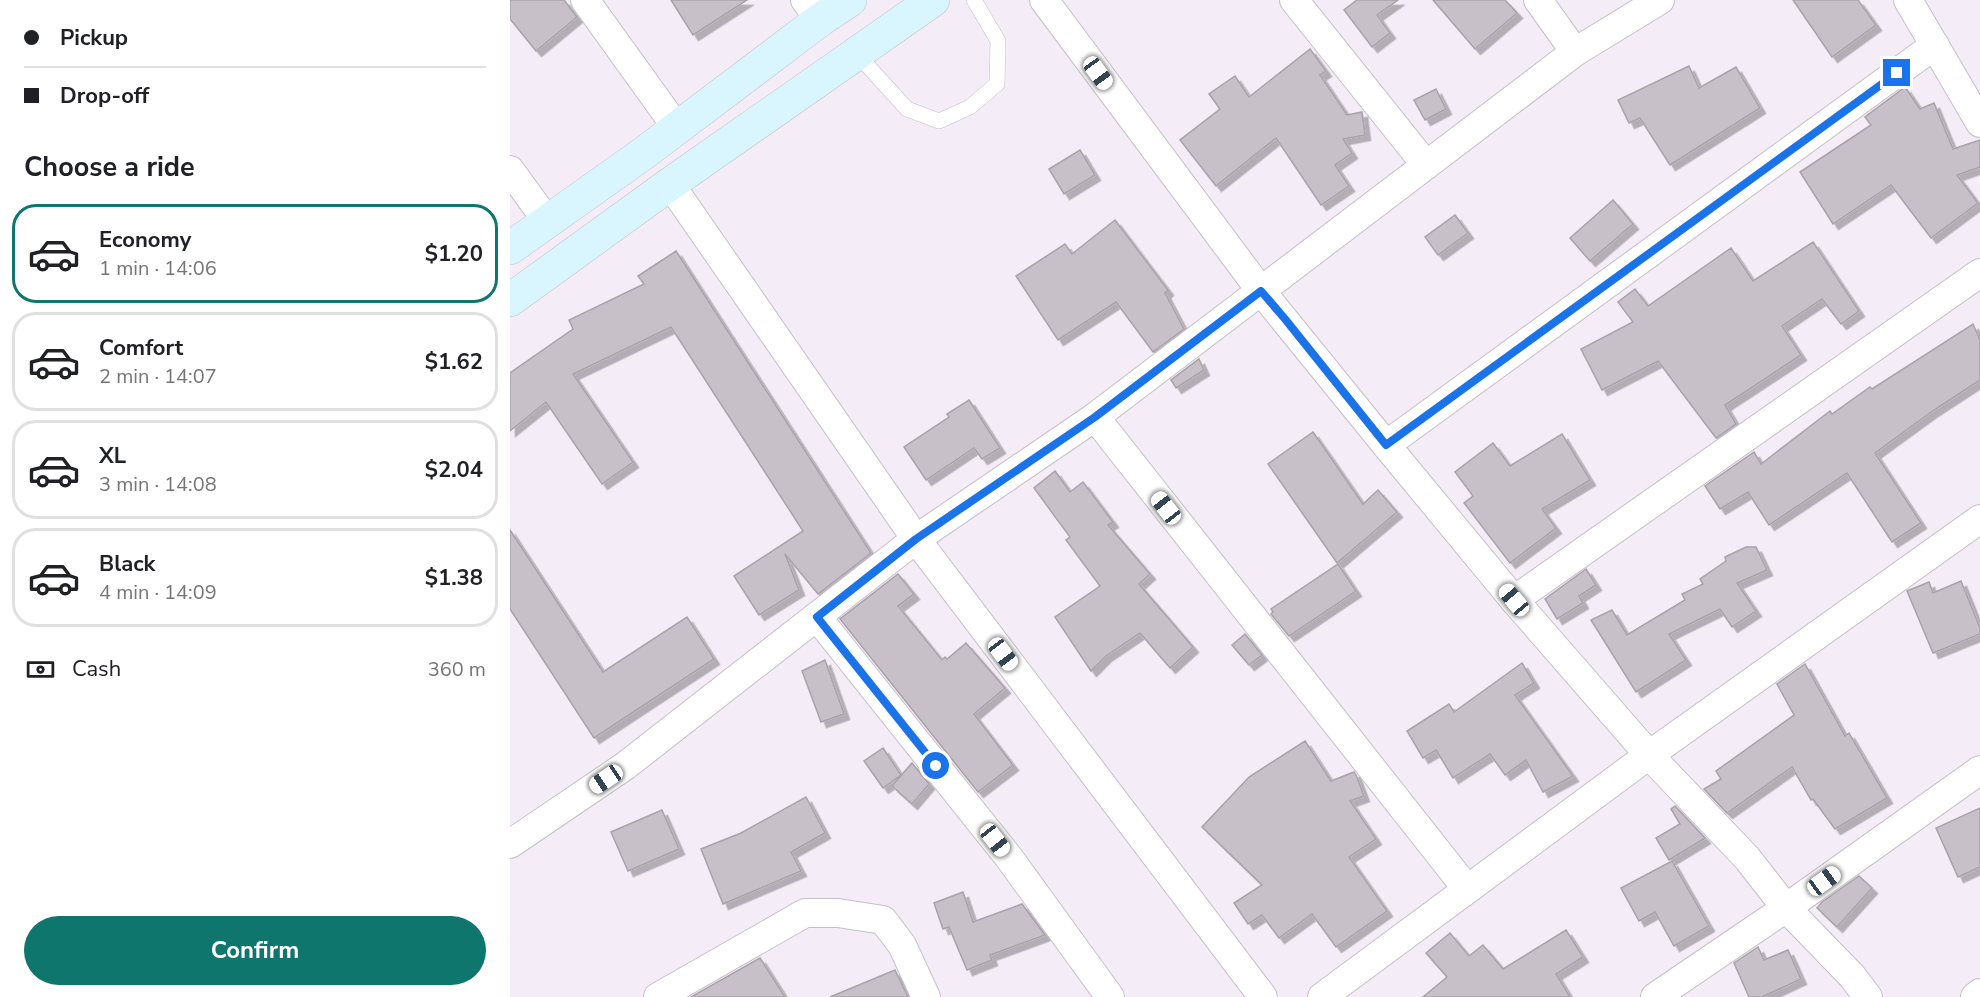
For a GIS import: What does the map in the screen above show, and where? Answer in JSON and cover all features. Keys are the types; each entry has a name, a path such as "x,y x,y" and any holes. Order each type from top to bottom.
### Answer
{"main road":[{"path":"510,248 677,128 812,10 850,0"},
{"path":"510,300 670,184 933,0"}],"street":[{"path":"585,0 677,128"},
{"path":"1044,0 1261,291 1514,600 1649,755 1747,858 1786,908 1852,976 1868,997"},
{"path":"1294,0 1426,165"},
{"path":"1538,0 1575,52"},
{"path":"510,844 625,766 916,539 1095,417 1575,52 1660,0"},
{"path":"1908,0 1980,123"},
{"path":"1386,445 1935,45"},
{"path":"510,170 548,221"},
{"path":"670,184 916,539 1263,997"},
{"path":"1514,600 1980,273"},
{"path":"1095,417 1467,889"},
{"path":"1322,997 1649,755 1980,519"},
{"path":"817,617 1010,859 1110,997"},
{"path":"1655,997 1786,908 1980,770"},
{"path":"658,997 805,913 838,913 883,920 902,945 926,997"},
{"path":"1974,997 1980,993"}],"lane":[{"path":"856,53 907,109 939,121 970,107 996,84 998,41 974,0"}],"building":[{"path":"510,0 564,0 577,17 536,51 510,19"},
{"path":"671,0 747,0 693,35"},
{"path":"1357,0 1398,0 1377,15 1390,33 1372,47 1344,10"},
{"path":"1433,0 1505,0 1517,13 1475,49"},
{"path":"1793,0 1858,0 1876,25 1832,57"},
{"path":"1310,49 1326,71 1320,75 1347,115 1362,112 1365,135 1343,139 1352,153 1335,165 1349,186 1321,205 1276,138 1216,186 1180,140 1220,109 1209,94 1235,76 1249,97"},
{"path":"1689,66 1699,88 1736,67 1760,108 1670,165 1640,118 1629,123 1618,100"},
{"path":"1905,87 1920,109 1934,103 1953,149 1980,140 1980,167 1957,175 1978,203 1931,238 1891,185 1833,224 1800,172 1871,125 1865,117"},
{"path":"1436,89 1446,109 1425,120 1414,100"},
{"path":"1080,150 1095,175 1064,194 1049,169"},
{"path":"1613,200 1633,224 1590,261 1570,238"},
{"path":"1455,215 1468,233 1438,255 1425,237"},
{"path":"1115,220 1168,290 1165,293 1184,329 1153,352 1116,302 1058,340 1016,276 1065,244 1072,254"},
{"path":"1813,242 1859,311 1841,324 1822,299 1782,326 1801,355 1725,405 1736,424 1716,438 1658,361 1602,390 1581,349 1633,322 1618,302 1635,289 1648,306 1731,248 1753,281"},
{"path":"676,251 871,553 818,594 785,554 799,590 759,615 734,576 803,531 671,327 573,374 633,462 602,484 546,402 510,431 510,373 573,329 569,320 644,284 638,276"},
{"path":"1973,324 1980,340 1980,380 1875,453 1921,523 1892,542 1847,473 1769,525 1748,492 1720,509 1705,486 1754,452 1761,464 1830,411 1832,414 1870,387 1872,389"},
{"path":"1199,359 1204,370 1176,388 1171,380"},
{"path":"969,400 1000,448 982,459 974,448 926,480 904,447 949,417 947,414"},
{"path":"1313,432 1363,504 1378,490 1397,512 1337,563 1268,464"},
{"path":"1562,434 1590,480 1542,509 1556,528 1510,563 1464,503 1473,496 1455,472 1493,443 1510,466"},
{"path":"1055,471 1070,492 1083,482 1113,522 1108,525 1150,574 1139,584 1193,647 1170,668 1140,633 1106,656 1091,671 1055,617 1100,586 1066,540 1070,537 1034,488"},
{"path":"510,530 603,672 687,617 714,659 594,738 510,609"},
{"path":"1746,547 1756,547 1767,570 1737,583 1756,611 1732,627 1720,609 1669,634 1686,660 1636,692 1591,620 1612,610 1627,635 1685,600 1682,594 1703,584 1700,579 1726,561 1725,557"},
{"path":"1338,564 1356,591 1289,636 1271,614 1273,612 1271,609"},
{"path":"1586,569 1596,585 1579,596 1583,603 1557,619 1545,599"},
{"path":"898,574 914,594 898,606 942,660 945,657 947,659 966,643 1005,688 974,714 1013,765 978,792 840,619"},
{"path":"1961,581 1980,628 1980,634 1933,653 1907,591 1929,582 1933,593"},
{"path":"1245,634 1262,655 1249,665 1232,645"},
{"path":"825,660 844,714 821,722 802,671"},
{"path":"1522,663 1534,683 1515,695 1573,776 1543,792 1526,760 1505,775 1490,754 1453,778 1436,750 1423,758 1407,731 1449,704 1454,712"},
{"path":"1805,664 1845,736 1849,733 1887,798 1835,829 1813,799 1811,800 1792,767 1727,813 1704,789 1721,779 1716,771 1794,715 1777,684"},
{"path":"1305,741 1331,781 1354,772 1356,775 1364,796 1350,801 1376,839 1349,857 1387,911 1336,947 1312,914 1279,938 1262,915 1248,924 1234,903 1262,885 1202,827 1249,777"},
{"path":"883,748 901,775 883,788 864,761"},
{"path":"912,763 929,784 912,804 892,786"},
{"path":"806,797 825,833 791,852 801,871 723,904 701,849 741,833"},
{"path":"1675,806 1705,838 1669,860 1656,838 1680,824 1671,809"},
{"path":"1980,808 1980,867 1958,877 1936,828"},
{"path":"662,810 679,849 628,871 611,832"},
{"path":"1672,861 1709,926 1674,946 1655,912 1639,921 1621,888"},
{"path":"1859,876 1872,888 1837,927 1817,908"},
{"path":"963,892 973,922 1022,904 1045,935 990,955 992,960 967,970 949,927 943,929 934,903"},
{"path":"1566,930 1583,957 1556,974 1570,997 1423,997 1447,977 1426,953 1450,933 1469,956 1483,945 1503,969"},
{"path":"1758,947 1764,960 1788,950 1801,979 1762,997 1749,997 1734,963"},
{"path":"760,958 785,997 691,997"},
{"path":"895,970 908,997 830,997"}],"route":[{"path":"936,766 817,617 916,539 1095,417 1261,291 1386,445 1897,73"}]}
